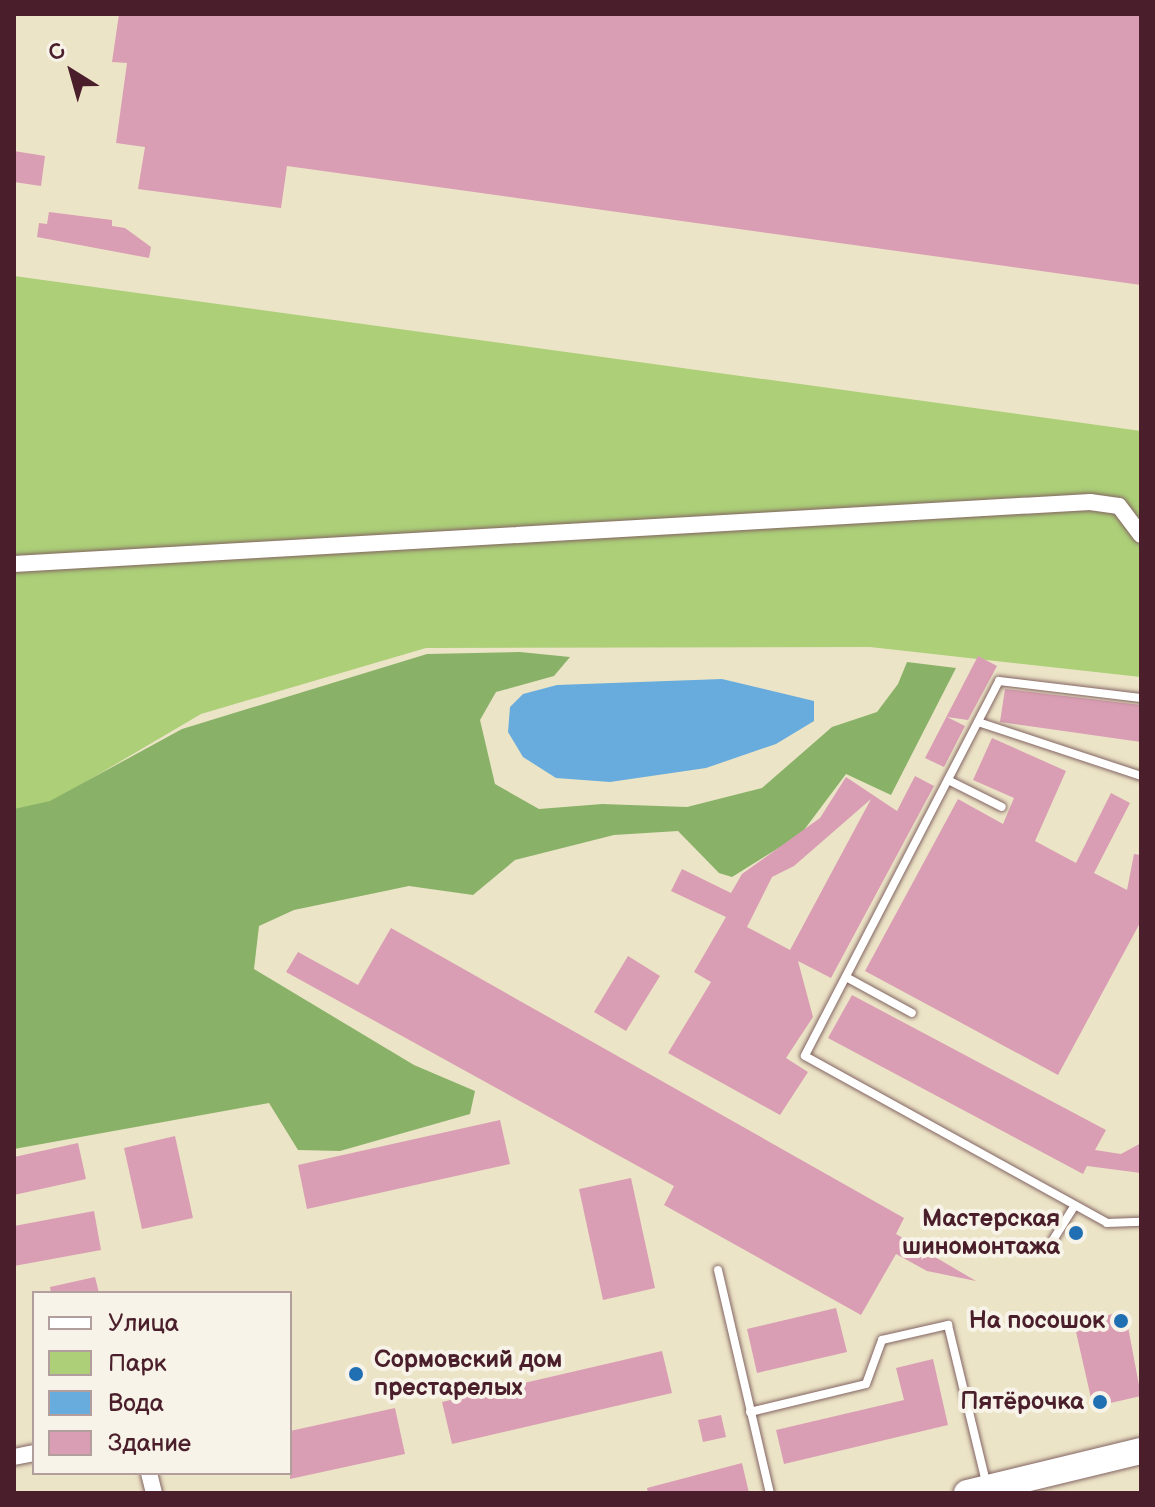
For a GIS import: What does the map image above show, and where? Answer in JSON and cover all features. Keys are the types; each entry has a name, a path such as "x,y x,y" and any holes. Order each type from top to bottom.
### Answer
{"main road":[{"path":"1009,1486 1141,1451"}],"street":[{"path":"14,564 1090,502 1124,509 1130,526 1141,535"}],"lane":[{"path":"1141,698 999,681 805,1056 1107,1223 1141,1222"},
{"path":"978,722 1141,776"},
{"path":"948,780 1002,807"},
{"path":"846,977 912,1013"},
{"path":"1053,1240 1075,1205"},
{"path":"718,1270 770,1493"},
{"path":"750,1412 866,1384 882,1340 948,1325 1009,1486"}],"green space":[{"path":"14,276 1141,431 1141,677 870,647 426,648 201,714 14,824"},
{"path":"520,652 570,657 554,676 496,692 480,720 495,784 539,809 602,804 687,807 762,788 832,727 877,712 898,684 907,662 956,668 891,795 846,774 801,834 732,877 719,873 678,831 614,835 515,860 473,895 409,886 294,910 259,926 254,969 414,1065 475,1091 470,1114 340,1151 298,1150 269,1103 14,1149 14,809 50,801 182,729 427,654"}],"water":[{"path":"722,679 814,701 814,721 776,744 706,768 610,782 556,778 523,757 508,732 510,707 523,694 557,685"}],"building":[{"path":"119,14 1141,14 1141,285 287,166 281,208 138,189 145,147 116,143 127,63 112,62"},
{"path":"14,151 45,156 41,186 14,182"},
{"path":"49,212 112,220 112,226 125,228 151,247 149,258 37,237 39,223 47,224"},
{"path":"978,656 997,666 968,720 947,717 965,726 944,767 925,758"},
{"path":"1005,689 1141,705 1141,742 1000,722"},
{"path":"992,738 1066,771 1035,841 1076,863 1111,793 1130,803 1094,873 1127,890 1134,854 1141,855 1141,921 1058,1075 865,971 958,799 1003,824 1014,798 973,780"},
{"path":"915,776 934,786 831,978 798,961 813,1017 786,1058 808,1072 780,1115 668,1053 711,982 694,972 726,917 671,891 682,869 731,893 742,874 820,818 846,777 897,811","holes":["871,799 790,950 747,927 772,877 794,866"]},
{"path":"391,928 904,1218 896,1234 976,1281 927,1271 896,1254 861,1315 664,1205 674,1186 286,972 298,952 358,985"},
{"path":"628,956 660,976 626,1031 594,1012"},
{"path":"852,995 1106,1130 1095,1150 1121,1154 1141,1143 1141,1173 1087,1166 1083,1174 828,1038"},
{"path":"500,1120 510,1164 307,1209 298,1165"},
{"path":"175,1136 193,1218 142,1229 124,1148"},
{"path":"78,1143 86,1179 14,1195 14,1157"},
{"path":"631,1178 655,1288 603,1300 579,1189"},
{"path":"94,1211 101,1250 14,1266 14,1226"},
{"path":"95,1277 98,1291 51,1291 50,1287"},
{"path":"836,1308 847,1352 757,1373 747,1329"},
{"path":"1113,1314 1114,1319 1126,1316 1141,1396 1093,1407 1074,1323"},
{"path":"662,1351 672,1393 452,1444 442,1402"},
{"path":"933,1359 948,1425 784,1464 776,1430 904,1400 896,1368"},
{"path":"395,1408 405,1454 290,1479 292,1431"},
{"path":"721,1415 726,1437 703,1442 698,1420"},
{"path":"742,1463 749,1493 648,1493 647,1488"}],"place":[{"name":"Мастерская шиномонтажа","path":"1076,1233"},
{"name":"На посошок","path":"1121,1321"},
{"name":"Сормовский дом престарелых","path":"356,1374"},
{"name":"Пятёрочка","path":"1100,1402"}]}
